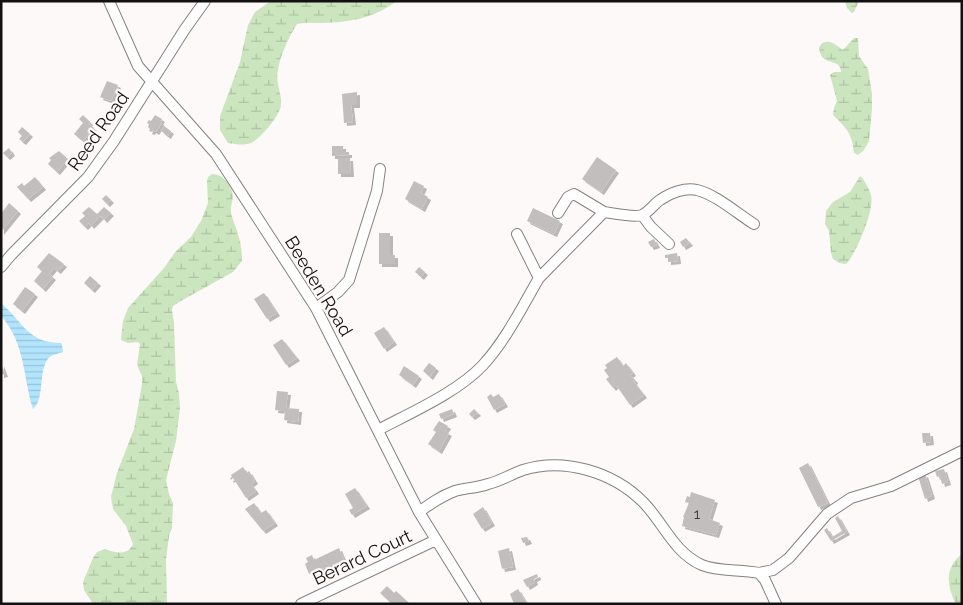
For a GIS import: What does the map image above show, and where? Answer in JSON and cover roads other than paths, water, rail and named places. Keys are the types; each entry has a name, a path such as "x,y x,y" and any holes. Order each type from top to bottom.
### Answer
{"street":[{"name":"Beeden Road","path":"109,1 138,66 216,154 316,308 419,512 476,604"},
{"name":"Reed Road","path":"1,267 17,248 88,177 114,141 205,1"},
{"path":"316,308 338,292 349,280 377,191 380,169"},
{"path":"558,213 568,197 574,194 604,212 634,216 642,215 660,200 676,192 689,189 699,190 715,198 754,224"},
{"path":"378,430 458,386 482,366 502,341 539,278 604,212"},
{"path":"642,215 669,244"},
{"path":"517,234 539,278"},
{"path":"419,512 456,490 489,484 523,470 547,465 573,467 607,478 642,501 678,545 702,565 759,573 773,570 789,558 827,514 851,498 891,486 962,451"},
{"name":"Berard Court","path":"301,604 436,540"},
{"path":"759,573 766,580 776,604"}],"water":[{"path":"1,303 33,335 50,342 61,343 62,345 63,352 52,355 47,360 39,398 33,409 19,348 9,326 1,316"}]}
